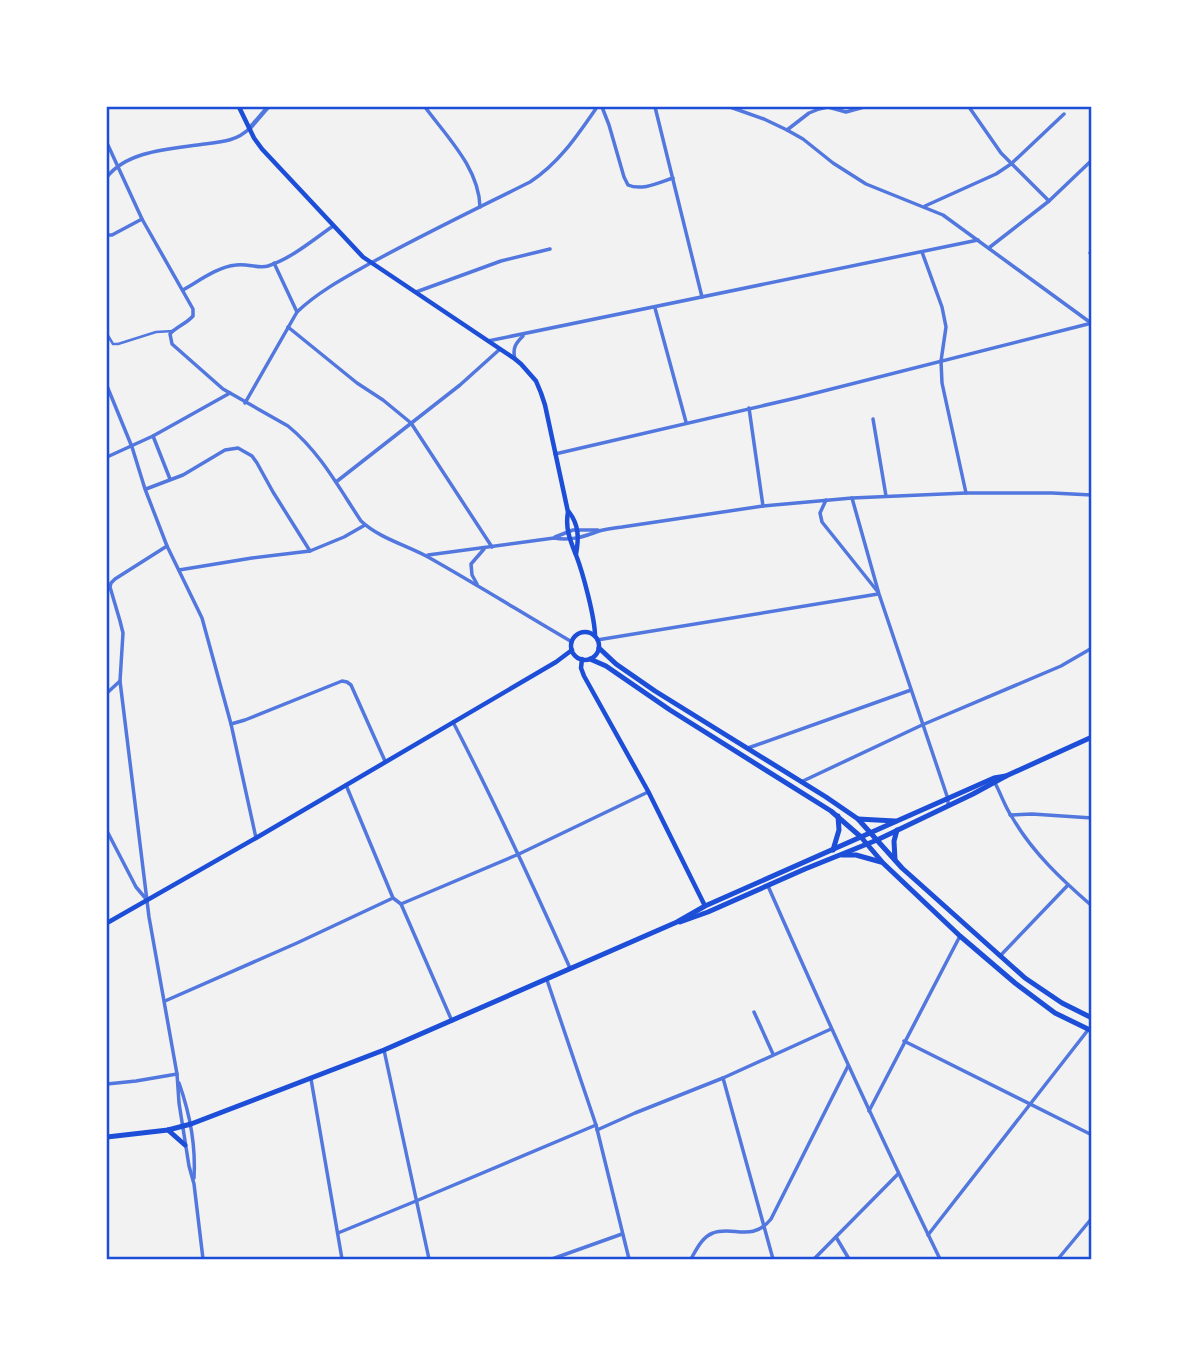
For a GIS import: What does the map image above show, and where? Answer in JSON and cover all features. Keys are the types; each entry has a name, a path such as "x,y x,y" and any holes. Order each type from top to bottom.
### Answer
{"main road":[{"path":"239,107 262,149 356,250 371,263 515,359 536,381 568,512 569,540 576,555 599,648 616,664 655,691 858,819 895,860 1025,978 1050,996 1092,1018"},
{"path":"568,512 578,529 576,555"},
{"path":"596,638 586,632 578,635 572,642 572,650 576,656 606,666 670,710 838,816 960,936 1015,983 1055,1013 1090,1030"},
{"path":"590,659 596,655 599,648"},
{"path":"107,923 257,838 556,662 572,650"},
{"path":"582,659 584,676 648,791 706,909"},
{"path":"706,909 768,886 832,850 871,832 1092,737"},
{"path":"107,1138 183,1127 384,1050 677,922 686,921 706,909 781,877 867,844 948,806 995,780"},
{"path":"832,850 839,830 838,816"},
{"path":"858,819 898,821"},
{"path":"895,860 894,841 897,830"},
{"path":"839,855 856,855 883,863"},
{"path":"168,1130 186,1145"}],"street":[{"path":"107,177 117,166 140,156 237,139 268,107"},
{"path":"425,107 473,176 478,186 480,207"},
{"path":"245,403 297,312 307,302 403,245 530,183 568,148 599,107 610,125 628,185 643,187 673,178"},
{"path":"655,107 702,297"},
{"path":"730,107 788,130 856,178 888,194 943,215 1092,323"},
{"path":"788,130 809,113 819,109 828,107 846,113 863,107"},
{"path":"969,107 1001,153 1049,201"},
{"path":"923,207 984,181 1011,164 1064,114"},
{"path":"107,143 142,219 193,309 193,316 173,331 156,332 118,344 114,344 107,334"},
{"path":"989,248 1049,201 1092,160"},
{"path":"107,235 142,219"},
{"path":"183,290 227,266 241,264 261,267 274,263 300,250 333,226"},
{"path":"488,341 978,240"},
{"path":"415,293 501,261 550,249"},
{"path":"922,251 942,307 946,327 941,361 942,383 966,493"},
{"path":"274,263 297,312"},
{"path":"655,308 686,422"},
{"path":"555,453 1092,323"},
{"path":"288,327 411,423 492,547"},
{"path":"173,331 170,338 172,344 230,393 270,415 297,434 323,462 366,525 377,533 425,555 572,642"},
{"path":"515,359 515,344 525,334"},
{"path":"335,482 469,378 500,349"},
{"path":"107,386 167,546 202,618 231,724 257,838"},
{"path":"107,457 132,447 230,393"},
{"path":"749,408 763,506"},
{"path":"873,419 886,497"},
{"path":"153,436 171,480"},
{"path":"145,489 191,471 225,450 238,448 257,463 310,551"},
{"path":"425,555 554,538 569,540 600,531 763,506 826,500 966,493 1092,495"},
{"path":"852,498 879,594 948,799 948,806"},
{"path":"826,500 820,513 822,522 879,594"},
{"path":"179,570 310,551 366,525"},
{"path":"554,538 578,529 600,531"},
{"path":"167,546 111,583 111,592 121,621 120,681 147,900 194,1184 203,1259"},
{"path":"478,587 472,575 471,564 485,547"},
{"path":"596,638 879,594"},
{"path":"801,782 922,725 1060,666 1092,648"},
{"path":"107,693 120,681"},
{"path":"231,724 342,681 347,682 351,685 385,761"},
{"path":"746,748 911,690"},
{"path":"453,722 488,788 570,968"},
{"path":"995,780 1010,815 1021,832 1068,886 1092,906"},
{"path":"346,785 393,898 401,904 452,1021"},
{"path":"401,904 519,854 648,791"},
{"path":"1010,815 1092,818"},
{"path":"107,831 136,887 147,900"},
{"path":"768,886 848,1066 940,1259"},
{"path":"1000,956 1068,886"},
{"path":"165,1001 393,898"},
{"path":"869,1111 960,936"},
{"path":"547,980 596,1128 629,1259"},
{"path":"754,1012 773,1055"},
{"path":"338,1233 723,1078 831,1029"},
{"path":"928,1235 1090,1030"},
{"path":"904,1041 1092,1135"},
{"path":"384,1050 429,1259"},
{"path":"691,1259 702,1242 715,1232 747,1233 764,1227 771,1219 848,1066"},
{"path":"107,1084 177,1076"},
{"path":"177,1076 191,1124 194,1184"},
{"path":"723,1078 774,1259"},
{"path":"311,1079 342,1259"},
{"path":"814,1259 898,1174"},
{"path":"1058,1259 1092,1218"},
{"path":"552,1259 622,1234"},
{"path":"836,1237 849,1259"}]}
